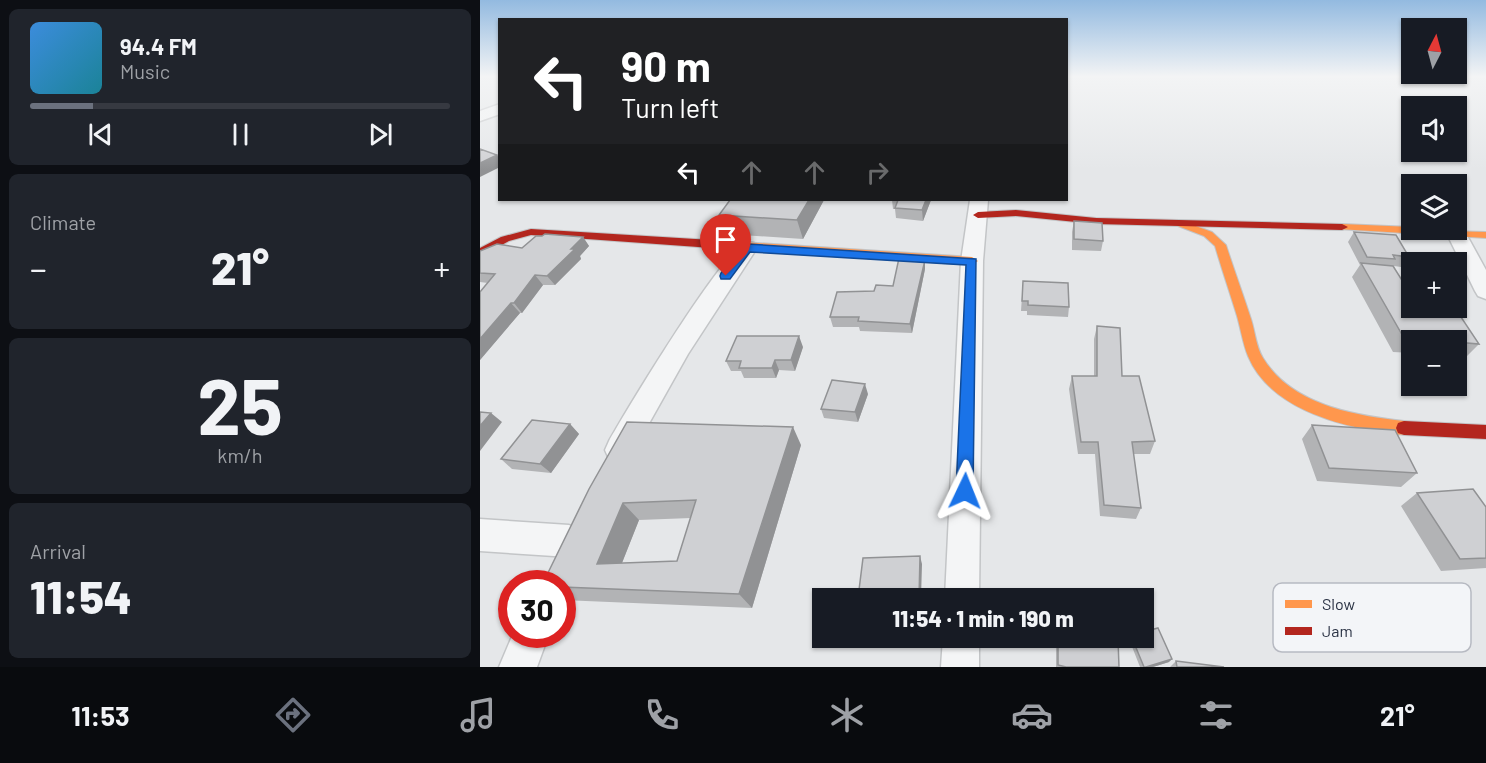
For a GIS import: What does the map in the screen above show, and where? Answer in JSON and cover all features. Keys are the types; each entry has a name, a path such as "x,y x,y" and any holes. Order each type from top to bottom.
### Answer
{"street":[{"path":"480,116 498,109"},
{"path":"962,588 972,261 979,207 1096,222 1276,224 1401,231"},
{"path":"1178,223 1208,234 1220,245 1257,361 1282,388 1303,402 1354,419 1405,429 1486,432"},
{"path":"480,252 505,239 531,232 972,261"},
{"path":"1467,234 1486,235"},
{"path":"1460,240 1486,291"},
{"path":"608,470 653,388 693,322 747,248"},
{"path":"480,535 570,542"},
{"path":"518,667 525,648"},
{"path":"960,667 961,648"}],"building":[{"path":"480,149 497,155 480,163"},
{"path":"729,201 808,201 797,220 719,215"},
{"path":"898,201 926,201 922,210 895,208"},
{"path":"1074,221 1102,223 1103,241 1074,239"},
{"path":"1354,232 1396,235 1406,252 1401,252 1401,256 1393,255 1395,259 1367,257"},
{"path":"545,234 583,237 571,249 575,249 547,276 535,275 514,303 511,303 480,339 480,292 495,274 480,273 480,251 497,244 522,248 536,236"},
{"path":"899,258 925,260 910,324 858,321 859,317 830,317 837,292 874,291 876,285 893,286"},
{"path":"1361,263 1393,266 1401,279 1401,318 1462,318 1479,344 1467,343 1467,330 1401,330 1401,333"},
{"path":"1023,281 1068,283 1069,307 1028,305 1028,301 1022,301"},
{"path":"1097,326 1120,328 1122,376 1139,376 1155,441 1132,442 1141,508 1104,505 1098,442 1081,442 1072,376 1097,376"},
{"path":"737,336 799,336 791,360 775,360 772,368 739,368 741,361 726,361"},
{"path":"832,380 865,384 855,412 821,409"},
{"path":"480,412 491,413 480,426"},
{"path":"532,420 570,424 540,464 501,459"},
{"path":"627,422 793,427 739,594 576,588 576,570 549,570 589,489","holes":["696,500 677,561 597,564 623,503"]},
{"path":"1312,425 1395,430 1417,473 1329,468"},
{"path":"1473,489 1486,507 1486,558 1460,559 1417,493"},
{"path":"920,556 919,588 859,588 863,558"},
{"path":"1158,628 1172,659 1144,667 1136,648 1154,648 1154,629"},
{"path":"1058,648 1118,648 1119,667 1058,665"},
{"path":"1176,661 1224,667 1177,667"}],"traffic: slow":[{"path":"1182,224 1208,234 1220,245 1254,355 1268,376 1283,390 1301,401 1342,417 1404,428"},
{"path":"1342,227 1486,235"},
{"path":"712,244 972,261"}],"traffic: jam":[{"path":"978,215 1016,213 1096,221 1342,227"},
{"path":"480,253 505,239 531,232 712,244"},
{"path":"1404,428 1486,432"}],"route":[{"path":"726,276 747,248 972,261 965,491"}]}
